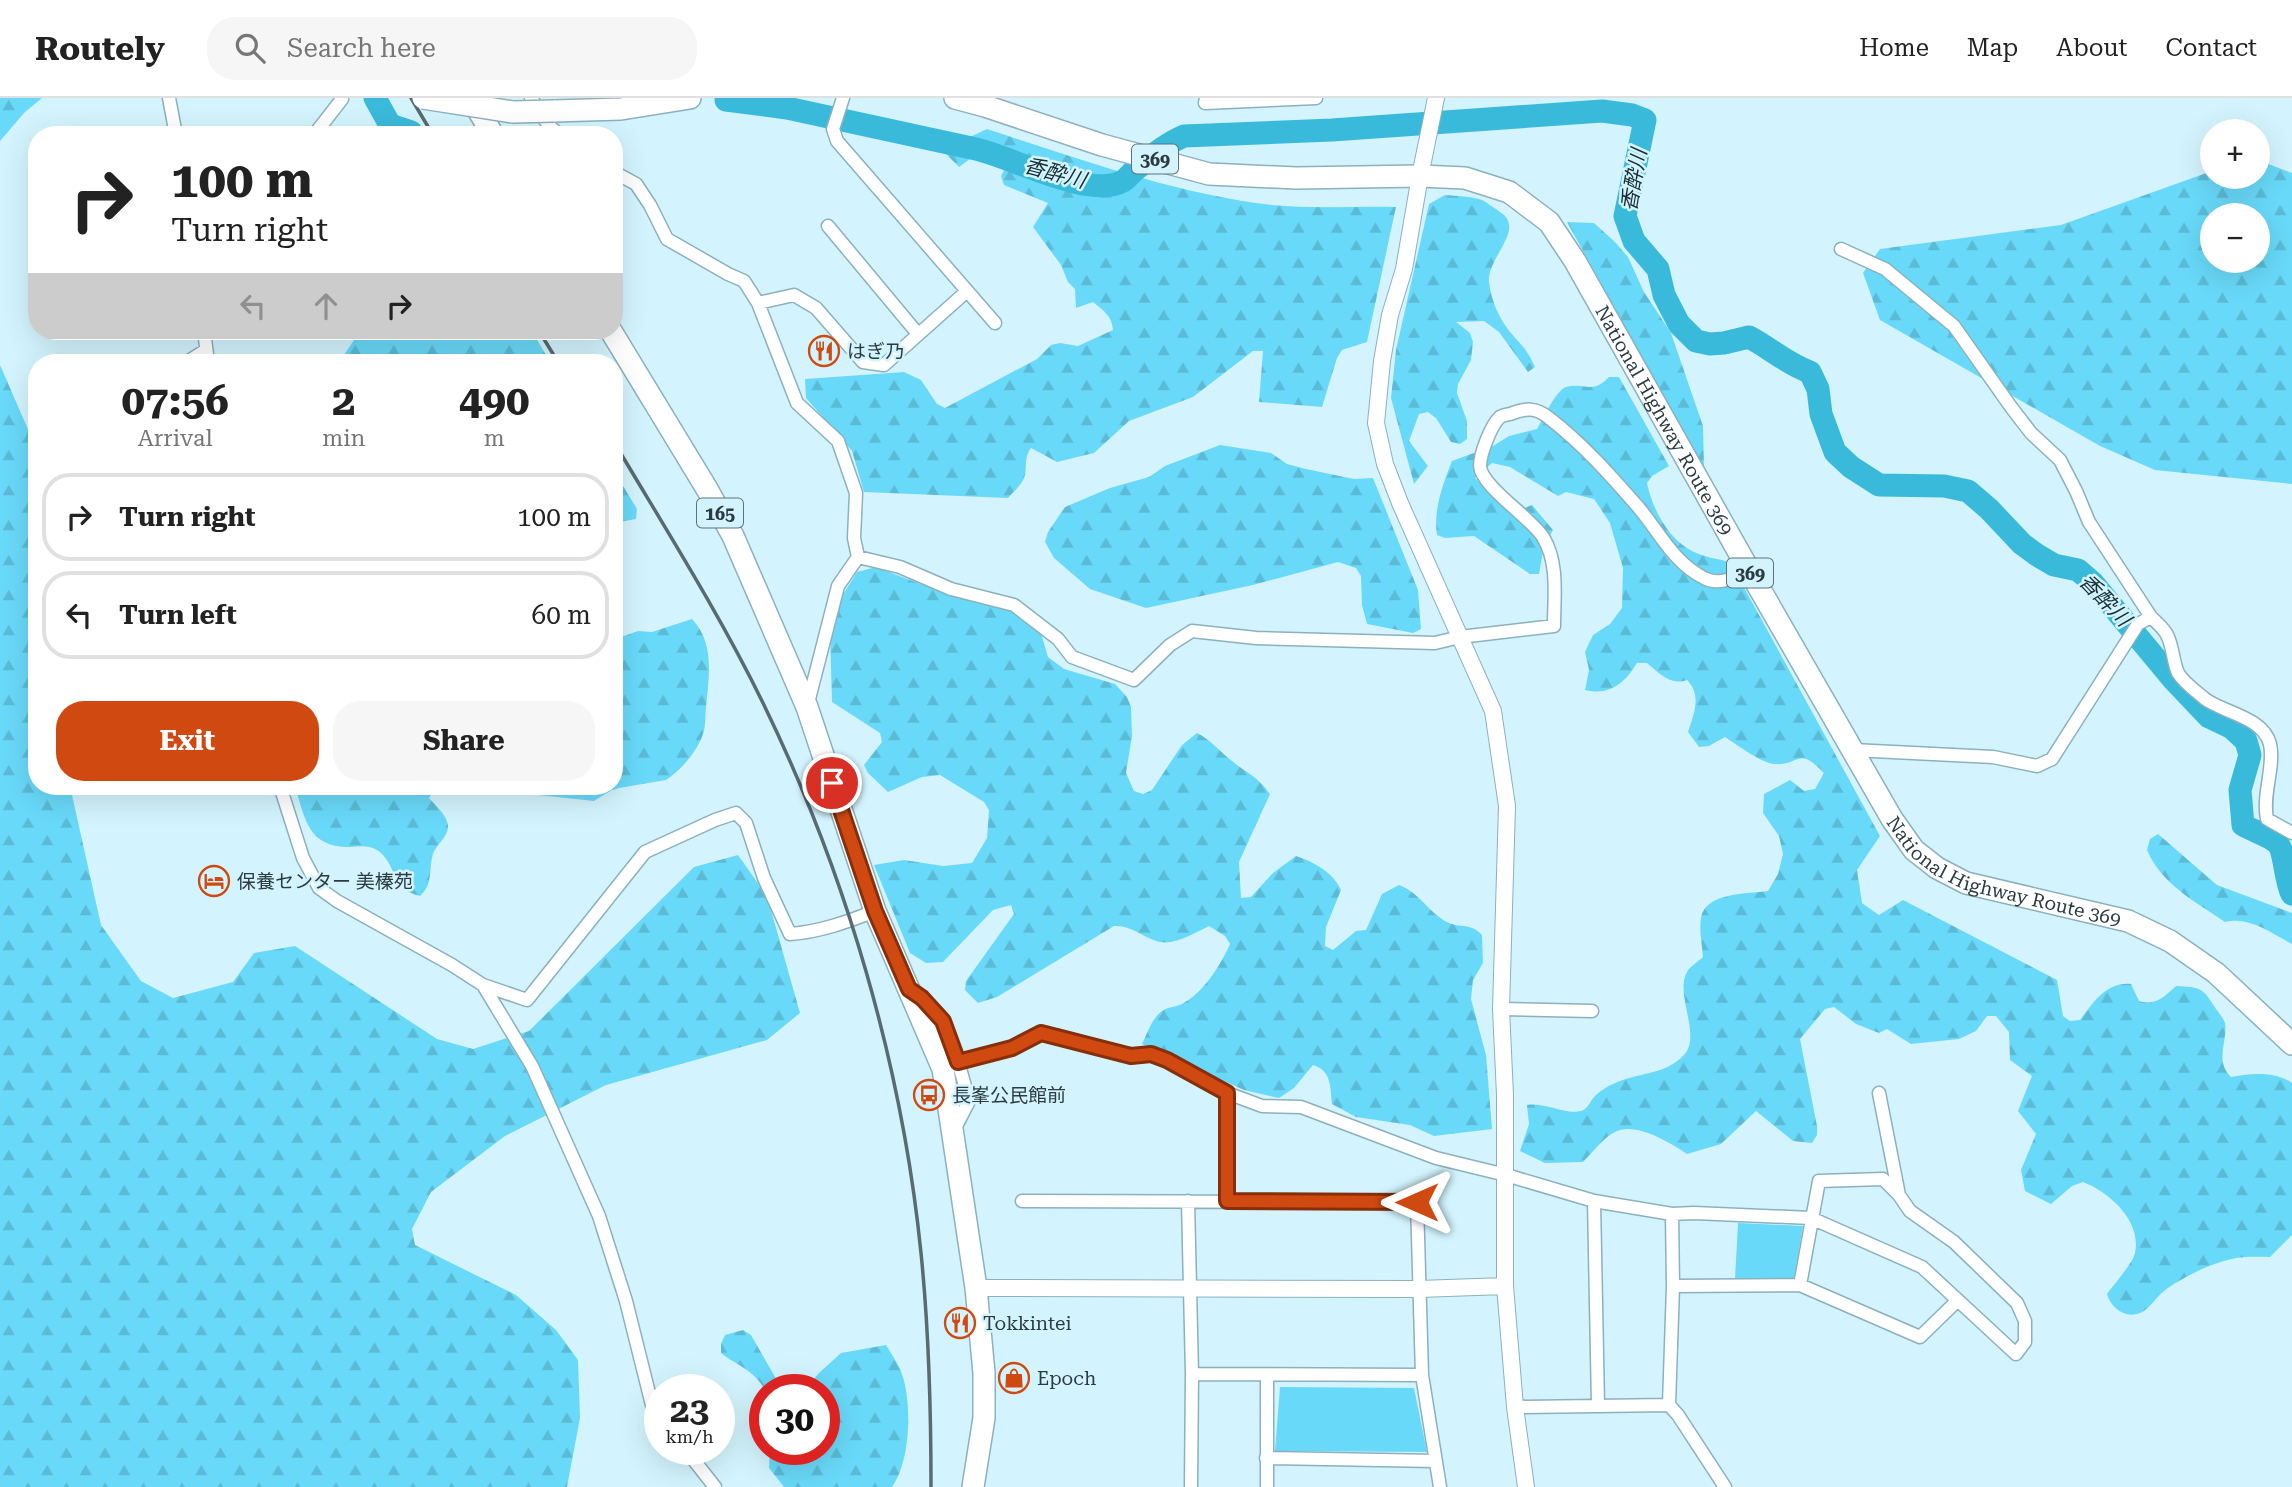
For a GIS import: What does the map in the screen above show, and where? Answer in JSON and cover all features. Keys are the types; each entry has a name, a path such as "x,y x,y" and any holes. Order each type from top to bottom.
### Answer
{"highway":[{"path":"423,98 513,112 621,109 690,98"},
{"path":"471,98 488,126"},
{"name":"National Highway Route 369","path":"954,98 1102,145 1209,174 1296,178 1465,178 1509,192 1549,222 1575,261 1892,819 1914,850 1937,868 1966,883 2128,921 2170,941 2216,973 2292,1044"},
{"name":"165","path":"616,340 733,537 807,707 875,911 943,1069 976,1288 984,1373 984,1418 973,1487"}],"street":[{"path":"169,98 174,126"},
{"path":"531,98 549,126"},
{"path":"1206,98 1205,103 1316,98"},
{"path":"321,126 342,99"},
{"path":"842,99 833,129 837,141 995,323"},
{"path":"1436,100 1404,269 1390,316 1376,423 1385,464 1400,503 1493,711 1507,806 1501,1009 1505,1095 1505,1286 1515,1406 1526,1487"},
{"path":"623,177 636,184 667,239 744,281 758,303 797,403 838,441 856,493 854,538 858,558 838,586 821,643 807,707"},
{"path":"828,226 918,334"},
{"path":"1841,249 1885,269 1954,326 2011,408 2031,433 2060,460 2089,522 2151,617 2168,635 2178,673 2207,701 2249,721 2264,733 2270,744 2264,805 2267,819 2292,833"},
{"path":"758,303 794,295 816,308 863,362 884,365 966,292"},
{"path":"858,558 900,567 951,590 1014,605 1058,639 1072,657 1134,680 1170,645 1192,631 1256,638 1435,643 1460,637 1554,626 1554,566 1544,539 1531,522 1486,481 1480,467 1485,442 1500,417 1523,408 1541,411 1562,427 1639,508 1676,558 1706,580 1726,581 1750,572"},
{"path":"1853,750 1993,757 2037,766 2052,759 2138,624 2151,617"},
{"path":"283,795 303,858 319,888 482,985 527,1000 645,852 736,813 746,823 764,878 790,934 846,923 875,911"},
{"path":"482,985 532,1066 599,1216 626,1301 644,1374"},
{"path":"909,989 922,998 943,1021 958,1062 969,1101 953,1133"},
{"path":"1501,1009 1592,1011"},
{"path":"958,1062 1012,1048 1041,1033 1131,1056 1151,1054 1227,1093 1262,1106 1301,1107 1436,1158 1594,1201 1672,1214 1811,1218 1922,1267 2016,1354 2025,1342 2025,1321 2017,1303 1954,1241 1910,1211 1883,1179 1819,1181 1811,1218 1800,1285"},
{"path":"1227,1093 1227,1201"},
{"path":"1879,1093 1899,1195"},
{"path":"1188,1200 1192,1374 1191,1487"},
{"path":"1022,1201 1417,1202 1422,1375 1440,1487"},
{"path":"1594,1201 1598,1405"},
{"path":"1672,1214 1670,1405 1725,1487"},
{"path":"1673,1286 1800,1285 1920,1337 1958,1300"},
{"path":"976,1288 1419,1289 1505,1286"},
{"path":"1192,1374 1422,1375"},
{"path":"1266,1375 1267,1487"},
{"path":"1515,1406 1670,1405"},
{"path":"1266,1458 1436,1461"},
{"path":"698,1465 715,1487"}],"green space":[{"path":"0,98 42,98 25,112 0,141"},
{"path":"987,129 1128,174 1236,200 1287,206 1396,207 1367,342 1342,350 1322,407 1259,402 1263,351 1253,351 1193,397 1129,421 1094,453 1057,462 1031,448 1024,478 1008,498 864,492 852,451 806,398 805,379 904,372 921,380 937,404 945,408 1037,359 1051,345 1060,343 1078,346 1113,330 1109,317 1093,302 1076,308 1075,289 1033,227 1048,203 1004,185 1001,176 1011,157 990,144 959,167 942,150"},
{"path":"2270,165 2292,173 2292,484 2155,470 2100,446 1880,320 1863,273 1880,249 2061,225 2200,175 2200,189 2270,189"},
{"path":"1445,195 1482,200 1507,219 1508,235 1490,273 1490,289 1501,318 1535,367 1528,372 1499,332 1484,321 1456,322 1470,333 1473,342 1471,360 1458,384 1457,393 1467,421 1467,439 1460,444 1451,442 1436,418 1428,412 1419,414 1409,441 1428,466 1414,484 1391,398 1396,350 1429,204"},
{"path":"1567,222 1594,223 1615,242 1628,257 1644,292 1671,333 1703,426 1704,469"},
{"path":"354,340 537,340 545,354 345,354"},
{"path":"0,365 28,429 28,795 72,795 101,925 141,981 173,998 233,982 254,953 295,946 437,1039 473,1049 529,1031 694,867 738,855 767,896 800,1013 767,1040 606,1085 505,1136 431,1192 412,1229 415,1245 516,1295 556,1330 578,1360 580,1418 567,1487 0,1487"},
{"path":"1609,377 1619,377 1669,466 1652,476 1647,483 1662,522 1683,546 1730,562 1880,836 1857,870 1862,903 1879,915 1903,900 2057,980 2063,1016 2070,1021 2080,1020 2101,995 2114,986 2131,984 2139,1001 2145,1002 2159,1000 2176,986 2196,988 2208,997 2224,1021 2222,1057 2231,1077 2270,1075 2292,1083 2292,1235 2270,1257 2237,1258 2206,1267 2171,1286 2140,1313 2129,1315 2115,1308 2107,1294 2134,1257 2136,1241 2133,1230 2113,1200 2083,1182 2072,1186 2051,1204 2025,1191 2021,1170 2036,1134 2018,1111 2032,1076 2010,1060 2009,1032 1996,1016 1987,1016 1976,1031 1959,1039 1911,1044 1887,1029 1879,1033 1856,1024 1834,1007 1825,1009 1800,1039 1817,1126 1817,1135 1812,1143 1793,1141 1756,1111 1721,1144 1687,1154 1672,1144 1632,1129 1615,1132 1602,1141 1583,1162 1545,1163 1520,1151 1529,1124 1527,1105 1581,1111 1609,1086 1667,1067 1683,1056 1690,1038 1684,981 1688,970 1703,957 1700,927 1704,909 1710,903 1728,896 1768,891 1778,874 1783,854 1779,836 1763,813 1764,794 1790,780 1804,791 1815,789 1824,773 1803,758 1783,764 1769,763 1725,737 1709,746 1699,747 1688,732 1695,705 1692,686 1687,680 1665,678 1647,663 1637,663 1616,686 1602,691 1585,690 1589,670 1585,652 1593,635 1610,624 1622,608 1623,568 1610,523 1594,499 1566,492 1558,496 1510,467 1492,463 1475,478 1512,513 1532,505 1553,530 1544,546 1539,574 1530,574 1474,536 1445,538 1437,535 1438,507 1452,461 1493,446 1509,436 1537,429 1562,389 1573,386 1593,387"},
{"path":"1220,445 1271,453 1287,464 1306,469 1354,479 1373,478 1418,590 1421,629 1413,633 1367,624 1362,605 1361,576 1356,568 1338,562 1253,585 1146,608 1090,589 1054,558 1045,542 1048,532 1065,507 1110,488 1149,477 1165,466"},
{"path":"623,486 637,509 636,519 623,521"},
{"path":"876,567 952,596 1010,611 1040,630 1048,657 1064,669 1115,684 1127,697 1131,707 1132,736 1126,773 1134,791 1143,794 1152,790 1182,745 1197,733 1256,779 1270,794 1239,862 1241,898 1251,897 1273,873 1296,856 1322,868 1341,890 1326,927 1325,946 1333,950 1356,931 1366,930 1382,894 1399,885 1412,892 1447,922 1478,931 1482,935 1483,963 1473,980 1471,999 1486,1055 1492,1129 1434,1136 1410,1125 1356,1117 1332,1104 1327,1075 1313,1065 1294,1088 1279,1098 1244,1090 1142,1044 1158,1014 1190,999 1210,978 1221,961 1230,944 1225,936 1209,926 1183,938 1163,942 1126,927 1114,926 997,997 978,1003 965,990 966,981 1014,914 1011,905 993,910 943,962 926,963 910,953 874,865 904,860 943,866 972,863 987,838 989,810 984,802 940,775 922,777 888,792 868,773 864,765 882,742 880,733 832,702 830,632 842,596 857,572"},
{"path":"692,619 699,628 709,661 705,728 693,754 672,776 666,780 623,787 623,636 638,631 652,632"},
{"path":"298,795 431,795 429,798 445,817 448,829 433,854 429,881 420,896 403,888 383,855 374,848 326,843 317,837 306,820"},
{"path":"538,795 604,795 594,801"},
{"path":"2158,834 2217,885 2292,913 2292,944 2251,923 2225,922 2180,891 2161,873 2147,850 2150,839"},
{"path":"1738,1223 1803,1226 1794,1278 1735,1279"},
{"path":"743,1330 751,1335 773,1374 752,1374 721,1353 725,1335"},
{"path":"886,1345 900,1369 907,1396 908,1429 898,1476 892,1487 784,1487 769,1465 840,1465 840,1374 818,1374 841,1353"},
{"path":"1280,1387 1414,1388 1427,1452 1275,1451"}],"waterway":[{"name":"香酔川","path":"375,98 393,126"},
{"name":"香酔川","path":"726,100 787,108 976,149 1051,175 1091,185 1109,185 1123,181 1158,151 1184,136 1332,130 1602,111 1632,115 1645,120 1625,216 1634,241 1658,269 1664,295 1679,324 1696,341 1710,344 1749,337 1810,372 1818,389 1821,414 1835,452 1851,467 1879,485 1944,486 1968,491 2022,544 2054,565 2078,570 2093,583 2172,678 2209,717 2232,728 2246,741 2250,755 2240,790 2243,825 2278,844 2292,894"}],"railway":[{"path":"411,98 428,126"},
{"path":"545,340 553,354"},
{"path":"623,457 710,604 763,703 820,834 866,971 900,1112 921,1253 930,1399 931,1487"}],"place":[{"name":"はぎ乃","path":"824,351"},
{"name":"保養センター 美榛苑","path":"214,881"},
{"name":"長峯公民館前","path":"929,1095"},
{"name":"Tokkintei","path":"960,1323"},
{"name":"Epoch","path":"1014,1378"}],"route":[{"path":"832,783 875,911 909,989 922,998 943,1021 958,1062 1012,1048 1041,1033 1131,1056 1151,1054 1227,1093 1227,1201 1417,1202"}]}
